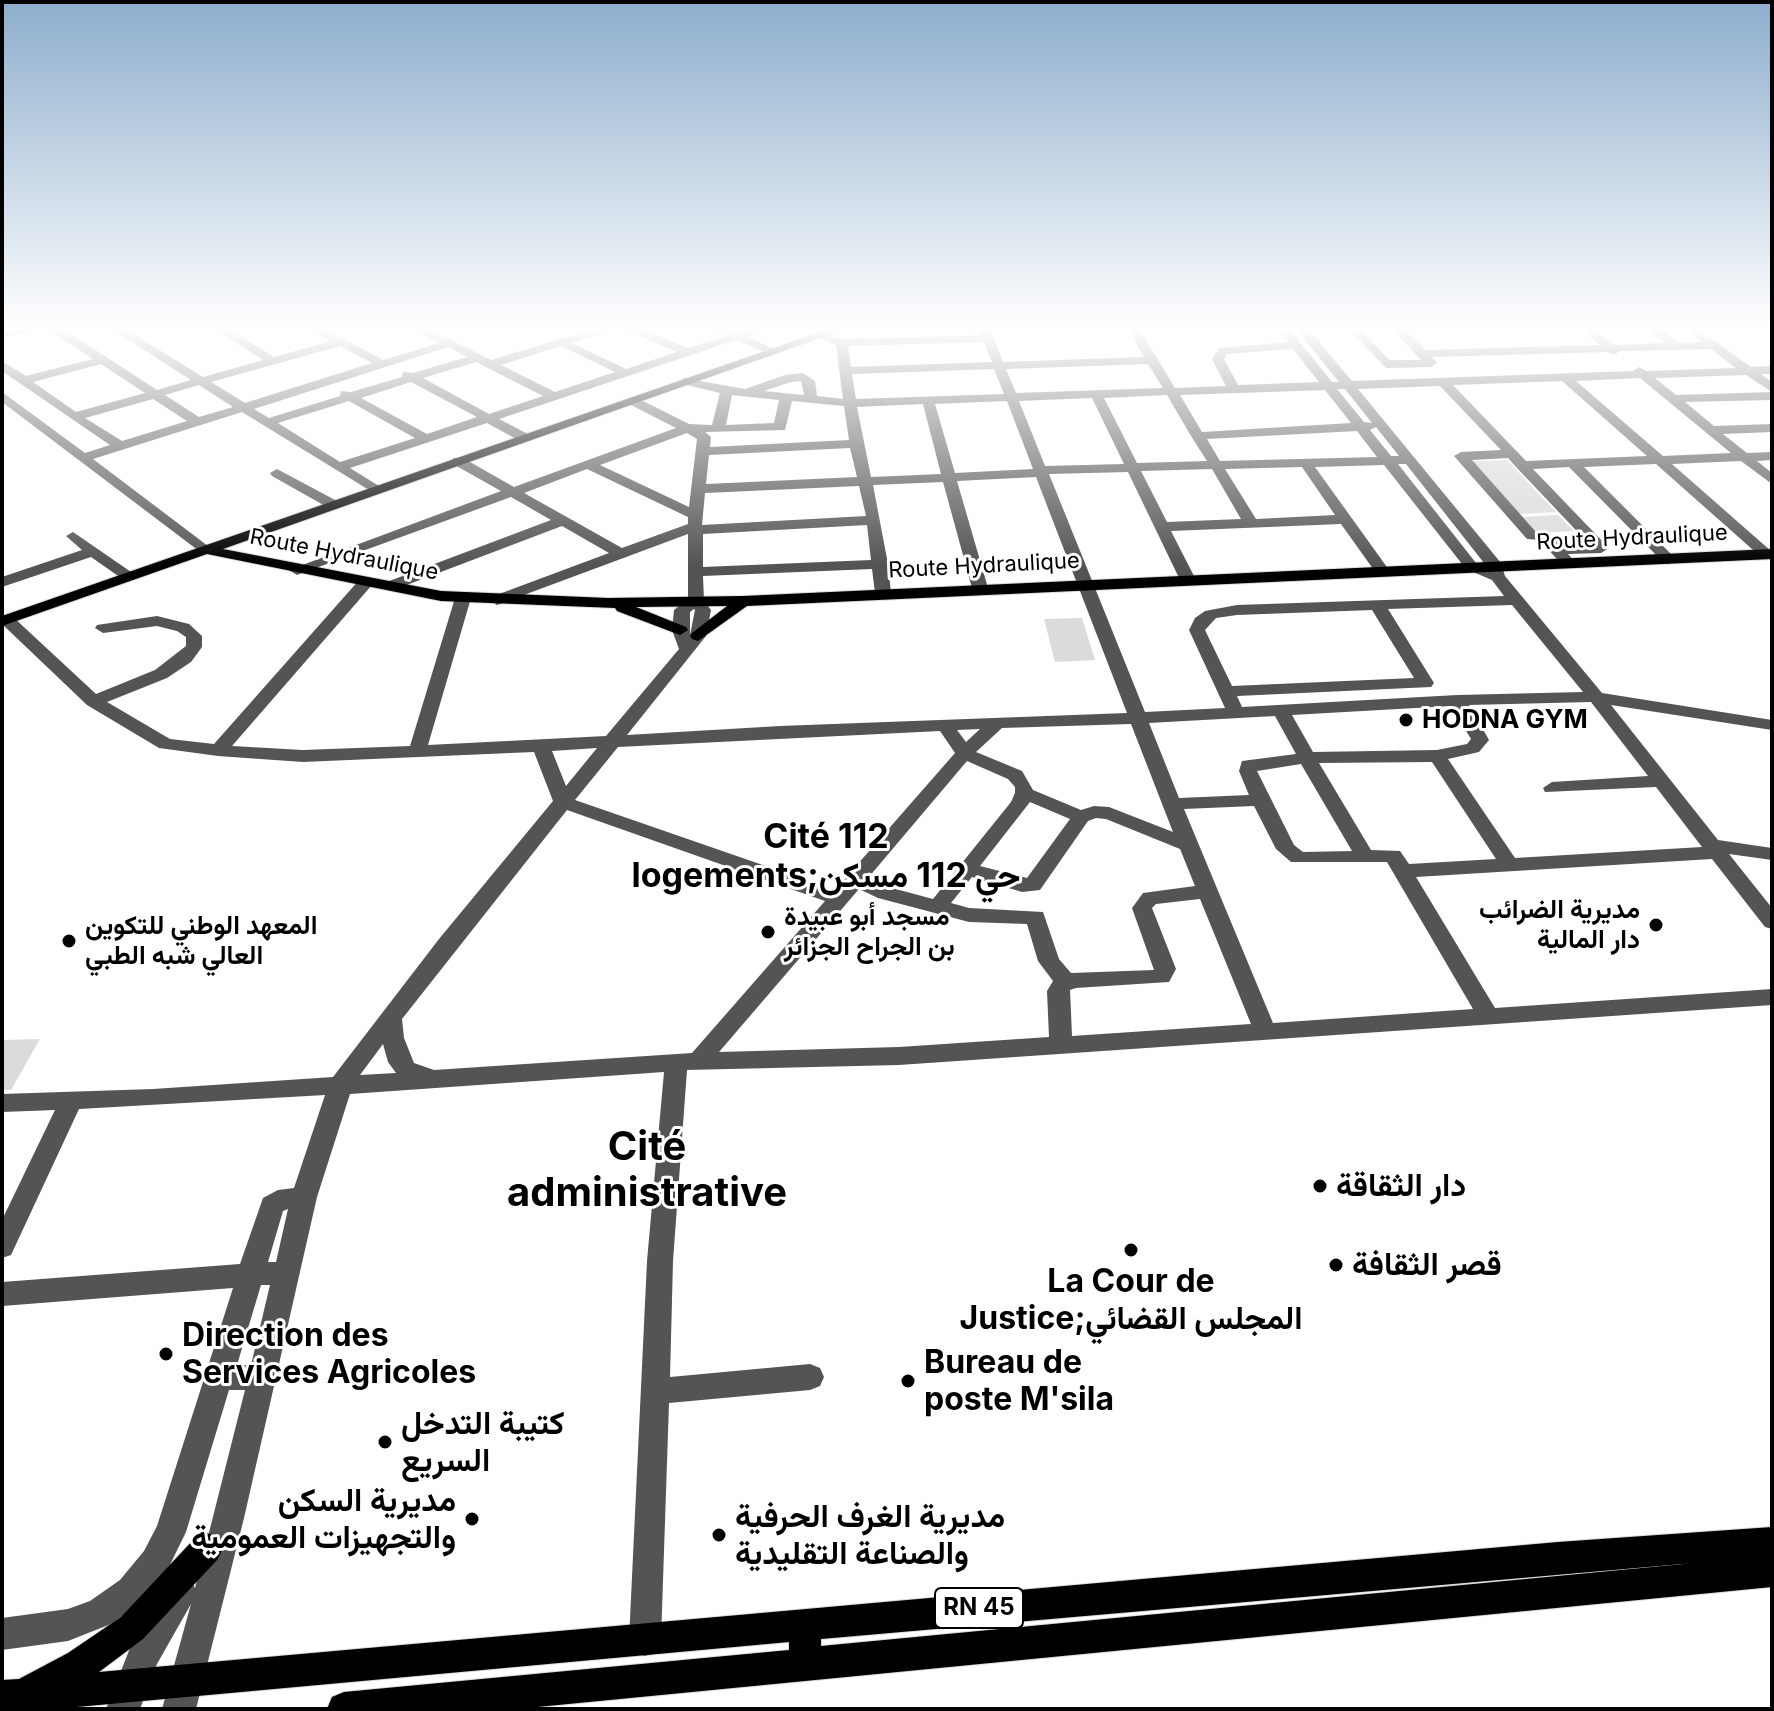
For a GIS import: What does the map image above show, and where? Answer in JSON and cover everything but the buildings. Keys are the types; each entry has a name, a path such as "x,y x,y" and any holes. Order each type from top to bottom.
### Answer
{"main road":[{"path":"4,620 622,405"},
{"name":"Route Hydraulique","path":"203,549 297,570 463,598 608,603 743,601 1471,566 1496,571 1568,563 1769,554"},
{"path":"608,603 688,638 743,601"},
{"name":"RN 45","path":"12,1696 183,1694 805,1624 1558,1557 1772,1542"},
{"path":"12,1696 80,1665 132,1628 207,1548"},
{"name":"RN 45","path":"344,1709 1772,1571"},
{"path":"805,1624 805,1665"}],"street":[{"path":"14,405 203,549"},
{"path":"58,405 120,446"},
{"path":"74,417 118,405"},
{"path":"169,405 196,421"},
{"path":"242,405 374,489"},
{"path":"83,458 252,405"},
{"path":"269,422 325,405"},
{"path":"364,405 427,439"},
{"path":"463,405 525,438"},
{"path":"339,467 532,405"},
{"path":"183,1694 229,1518 304,1197 341,1083 447,944 629,722 688,638 703,610 696,601 695,523 696,489 704,437 641,405"},
{"path":"718,429 724,405"},
{"path":"297,570 689,428 780,427 785,405"},
{"path":"849,405 874,520 883,593"},
{"path":"929,405 980,588"},
{"path":"1015,405 1188,845 1265,1031"},
{"path":"1101,405 1188,580"},
{"path":"1178,405 1251,523"},
{"path":"1345,405 1471,566"},
{"path":"1365,405 1772,922"},
{"path":"1465,405 1601,548 1557,550"},
{"path":"1596,405 1769,554"},
{"path":"1680,405 1772,480"},
{"path":"1198,436 1382,426"},
{"path":"1712,430 1772,428"},
{"path":"703,451 856,444"},
{"path":"1568,563 1544,536 1532,536 1461,456 1572,463 1772,456"},
{"path":"696,489 1132,467 1410,460"},
{"path":"458,461 620,553"},
{"path":"1306,463 1381,570"},
{"path":"1572,463 1668,559"},
{"path":"587,464 695,523"},
{"path":"277,473 332,504"},
{"path":"1161,527 1345,519"},
{"path":"497,600 695,523 874,520"},
{"path":"390,586 562,521"},
{"path":"73,536 129,577"},
{"path":"1585,549 1597,562"},
{"path":"2,582 93,551"},
{"path":"695,572 880,564"},
{"path":"218,751 366,582"},
{"path":"417,752 463,598"},
{"path":"1235,710 1197,630 1201,621 1211,614 1237,610 1516,600"},
{"path":"1226,691 1425,683 1378,606"},
{"path":"4,620 93,701 165,744 218,751 303,756 417,752 999,722 1139,718 1235,710 1281,711 1457,700 1595,697 1772,725"},
{"path":"93,701 161,674 185,658 194,647 194,636 183,627 157,621 103,628"},
{"path":"1457,700 1480,740 1473,748 1437,756 1307,758 1249,765 1248,771 1286,849 1298,858 1393,855 1488,1015"},
{"path":"1281,711 1365,856"},
{"path":"535,746 629,722"},
{"path":"687,1062 708,1053 964,753 999,722"},
{"path":"937,907 1024,793 1024,786 1015,775 964,753 945,725"},
{"path":"535,746 563,802 839,899"},
{"path":"1437,756 1510,865"},
{"path":"1552,788 1659,781"},
{"path":"1024,793 1081,817"},
{"path":"1173,804 1261,800"},
{"path":"967,869 1022,885 1033,885 1081,817 1094,812 1109,813 1188,845"},
{"path":"1403,871 1716,849 1772,854"},
{"path":"855,880 885,893 969,915 1036,917 1049,961 1054,971 1067,982"},
{"path":"1061,1045 1058,991 1067,982 1161,977 1165,969 1142,908 1150,898 1207,891"},
{"path":"2,1103 153,1098 687,1062 899,1056 1772,997"},
{"path":"392,1020 400,1062 418,1075 441,1077"},
{"path":"645,1640 660,1261 687,1062"},
{"path":"2,1247 72,1099"},
{"path":"2,1634 68,1625 100,1613 131,1591 155,1562 171,1532 272,1205 278,1200 304,1197"},
{"path":"2,1294 288,1272"},
{"path":"220,1377 263,1378"},
{"path":"655,1391 810,1377"},
{"path":"127,1697 144,1655 207,1548 229,1518"}],"shaded area":[{"path":"1507,460 1556,512 1519,514 1472,461"},
{"path":"1558,515 1574,531 1537,533 1523,517"},
{"path":"1082,618 1095,660 1055,662 1044,619"},
{"path":"40,1039 11,1090 2,1090 2,1040"}],"place":[{"name":"HODNA GYM","path":"1406,720"},
{"name":"مديرية الضرائب دار المالية","path":"1656,925"},
{"name":"مسجد أبو عبيدة بن الجراح الجزائر","path":"768,932"},
{"name":"المعهد الوطني للتكوين العالي شبه الطبي","path":"69,941"},
{"name":"دار الثقاقة","path":"1320,1186"},
{"name":"La Cour de Justice;المجلس القضائي","path":"1131,1250"},
{"name":"قصر الثقافة","path":"1336,1265"},
{"name":"Direction des Services Agricoles","path":"166,1354"},
{"name":"Bureau de poste M'sila","path":"908,1381"},
{"name":"كتيبة التدخل السريع","path":"385,1442"},
{"name":"مديرية السكن والتجهيزات العمومية","path":"472,1519"},
{"name":"مديرية الغرف الحرفية والصناعة التقليدية","path":"719,1535"}],"district":[{"name":"Cité 112 logements;حي 112 مسكن","path":"826,858"},
{"name":"Cité administrative","path":"647,1171"}]}
